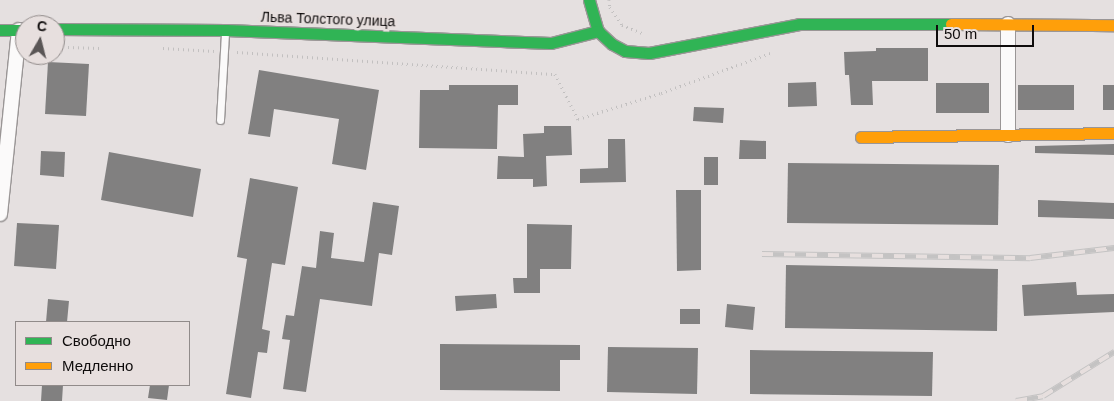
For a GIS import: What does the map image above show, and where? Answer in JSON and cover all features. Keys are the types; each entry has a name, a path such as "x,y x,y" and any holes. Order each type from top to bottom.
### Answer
{"main road":[{"path":"589,0 598,31 625,51 649,53 799,24 1114,25"},
{"name":"Льва Толстого улица","path":"65,29 226,30 551,43 598,31"},
{"path":"0,30 15,30"},
{"path":"862,136 1114,133"}],"street":[{"path":"1008,24 1008,134"},
{"path":"0,214 18,65"}],"lane":[{"path":"220,120 226,30"}],"path":[{"path":"65,47 108,48"},
{"path":"154,47 216,51"},
{"path":"236,52 555,74 578,119 661,94 773,52"}],"building":[{"path":"876,48 928,48 928,81 872,81 873,105 851,105 849,75 845,75 844,52 876,51"},
{"path":"65,63 89,64 86,116 45,114 48,65 65,65"},
{"path":"259,70 379,90 366,170 332,164 339,119 274,109 270,137 248,134"},
{"path":"816,82 817,106 788,107 788,83"},
{"path":"936,83 989,83 989,113 936,113"},
{"path":"449,85 518,85 518,105 498,105 497,149 419,148 420,90 449,90"},
{"path":"1018,85 1074,85 1074,110 1018,110"},
{"path":"1103,85 1114,85 1114,110 1103,110"},
{"path":"694,107 724,108 723,123 693,121"},
{"path":"544,126 571,126 572,155 546,156 547,186 533,187 533,179 497,179 498,156 524,157 523,134 544,133"},
{"path":"608,139 625,139 626,182 580,183 580,169 608,168"},
{"path":"740,140 766,141 766,159 739,159"},
{"path":"1114,144 1114,155 1035,153 1035,146"},
{"path":"41,151 65,152 64,177 40,175"},
{"path":"109,152 201,169 193,217 101,200"},
{"path":"704,157 718,157 718,185 704,185"},
{"path":"788,163 999,165 998,225 787,223"},
{"path":"250,178 298,187 285,265 272,263 262,329 270,331 267,353 258,352 251,398 226,394 247,259 237,257"},
{"path":"676,190 701,190 701,270 677,271"},
{"path":"1038,200 1114,203 1114,219 1038,217"},
{"path":"373,202 399,206 392,255 379,253 372,306 320,299 306,392 283,389 290,340 282,339 286,315 294,316 302,266 316,268 320,231 334,233 331,258 364,262"},
{"path":"17,223 59,225 56,269 14,266"},
{"path":"527,224 572,225 571,269 540,269 540,293 514,293 513,278 527,278"},
{"path":"786,265 998,269 997,331 785,328"},
{"path":"1076,282 1077,295 1114,294 1114,312 1024,316 1022,285"},
{"path":"496,294 497,308 456,311 455,296"},
{"path":"48,299 69,301 67,321 46,321"},
{"path":"727,304 755,307 753,330 725,327"},
{"path":"680,309 700,309 700,324 680,324"},
{"path":"440,344 580,345 580,360 560,360 560,391 440,390"},
{"path":"608,347 698,348 697,394 607,392"},
{"path":"750,350 933,352 932,396 750,394"},
{"path":"42,386 63,386 62,401 41,401"},
{"path":"150,386 169,386 167,400 148,398"}],"railway":[{"path":"762,254 1030,258 1114,248"},
{"path":"1016,401 1043,396 1114,352"}],"traffic: fast":[{"path":"589,0 598,31 612,44 625,51 649,53 799,24 951,24"},
{"path":"65,29 226,30 551,43 598,31"},
{"path":"0,30 15,30"}],"traffic: slow":[{"path":"951,24 1114,25"},
{"path":"861,137 1114,133"}]}
